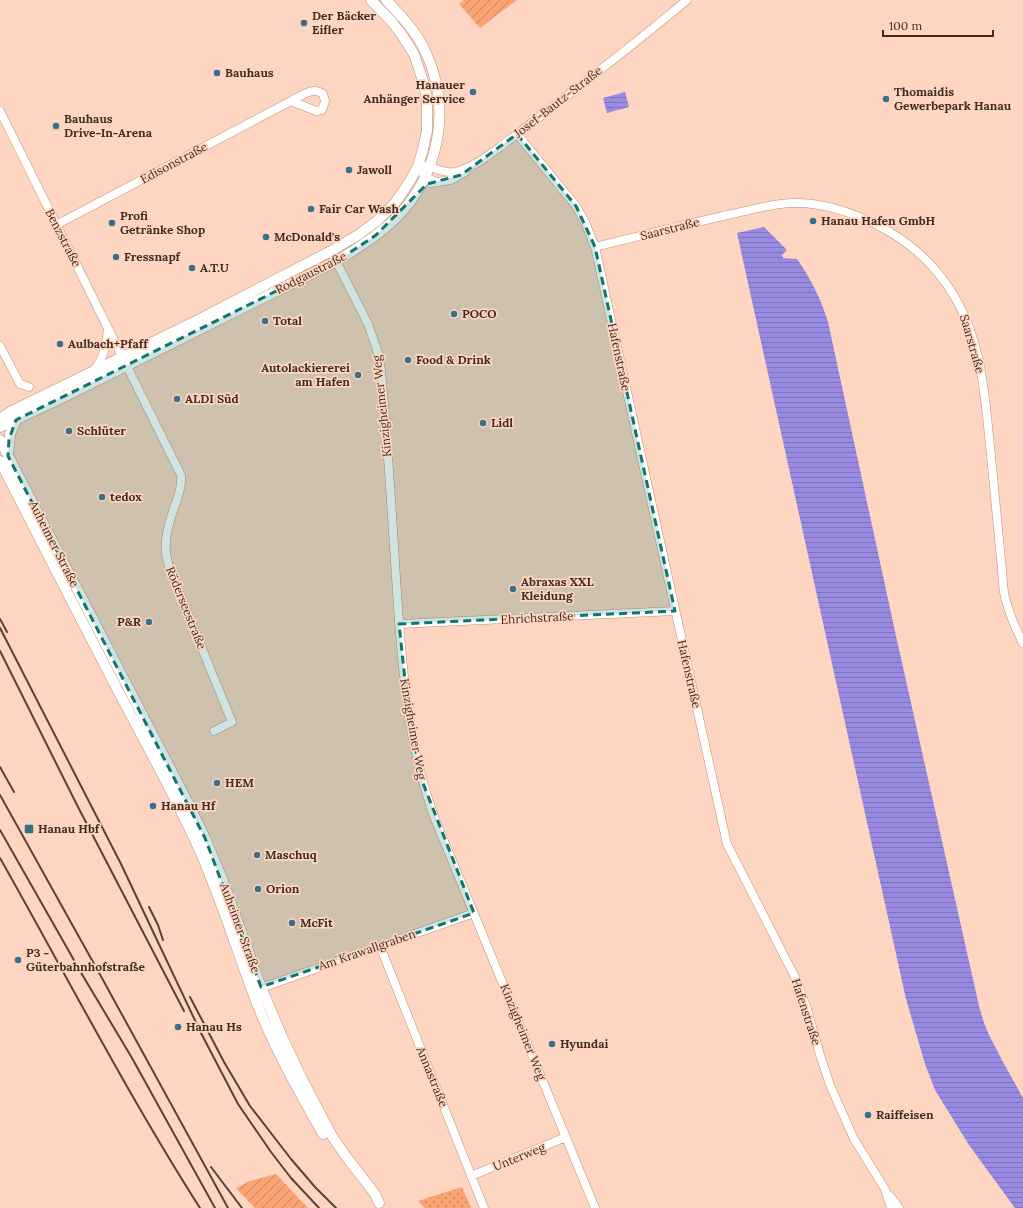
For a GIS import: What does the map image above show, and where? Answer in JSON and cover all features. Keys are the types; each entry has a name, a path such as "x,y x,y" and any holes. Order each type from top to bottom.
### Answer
{"main road":[{"name":"Rodgaustraße","path":"0,427 9,415 91,373 125,362 206,316 331,251 358,235 395,203 418,166 427,131 427,100 424,84 414,54 392,22 372,0"},
{"name":"Rodgaustraße","path":"0,419 125,362 336,261 386,228 403,210 419,190 430,167 439,131 439,100 436,82 429,59 418,38 410,26 386,0"},
{"path":"4,458 10,434 9,415"},
{"name":"Auheimer Straße","path":"0,440 4,458 98,653 199,848 227,919 253,993 269,1033 285,1066 329,1142 347,1169 371,1197 381,1206"},
{"name":"Auheimer Straße","path":"4,458 108,648 205,838 223,881 261,987 283,1039 324,1121 345,1155 375,1194 381,1206"}],"street":[{"name":"Josef-Bautz-Straße","path":"418,166 421,165 430,167 443,172 452,172 475,165 651,30 687,0"},
{"name":"Edisonstraße","path":"56,225 292,101"},
{"name":"Benzstraße","path":"0,111 125,362"},
{"name":"Hafenstraße","path":"517,134 576,206 585,222 595,247 727,844 801,992 825,1071 843,1115 854,1139 885,1189 890,1208"},
{"path":"419,190 427,184 451,180 475,165"},
{"path":"418,166 425,177 436,182"},
{"name":"Saarstraße","path":"595,247 766,206 802,203 839,210 869,221 893,233 919,253 937,272 958,301 969,325 978,357 986,414 1006,600 1023,643"},
{"name":"Kinzigheimer Weg","path":"331,251 368,324 378,352 381,370 399,624 408,708 421,778 435,819 595,1208"},
{"path":"91,373 99,364 105,350 108,328"},
{"path":"0,346 20,384 29,387"},
{"name":"Röderseestraße","path":"125,362 181,475 181,488 168,528 165,545 167,564 232,722 214,731"},
{"name":"Ehrichstraße","path":"399,624 675,611"},
{"path":"98,653 108,648"},
{"name":"Am Krawallgraben","path":"261,987 474,913"},
{"name":"Annastraße","path":"380,946 484,1208"},
{"name":"Unterweg","path":"471,1176 566,1137"},
{"path":"885,1189 899,1208"}],"highlighted area":[{"path":"517,134 576,206 595,247 675,611 399,624 408,708 421,778 474,913 261,987 205,838 8,456 9,439 16,420 337,261 376,235 427,184 461,175"}],"shaded area":[{"path":"464,0 517,0 480,28 459,4"},
{"path":"625,92 629,107 607,113 603,98"},
{"path":"764,227 787,250 782,255 783,258 797,259 819,297 828,322 896,636 979,1006 989,1035 1023,1098 1023,1208 1015,1208 969,1145 935,1090 925,1064 906,999 737,233"},
{"path":"276,1174 308,1208 255,1208 236,1188 250,1181"},
{"path":"462,1187 471,1208 425,1208 418,1201"}],"railway":[{"path":"0,619 7,632"},
{"path":"0,628 121,864 201,1033 238,1104 291,1178 319,1208"},
{"path":"0,651 77,805 184,1011"},
{"path":"0,767 14,792"},
{"path":"0,795 228,1208"},
{"path":"0,830 83,976 132,1058 215,1208"},
{"path":"0,858 122,1078 200,1208"},
{"path":"149,907 158,925 163,940"},
{"path":"190,997 224,1062 250,1106 291,1159 315,1187 336,1208"},
{"path":"211,1167 242,1208"}],"place":[{"name":"Der Bäcker Eifler","path":"304,23"},
{"name":"Bauhaus","path":"217,73"},
{"name":"Hanauer Anhänger Service","path":"473,92"},
{"name":"Thomaidis Gewerbepark Hanau","path":"886,99"},
{"name":"Bauhaus Drive-In-Arena","path":"56,126"},
{"name":"Jawoll","path":"349,170"},
{"name":"Fair Car Wash","path":"311,209"},
{"name":"Hanau Hafen GmbH","path":"813,221"},
{"name":"Profi Getränke Shop","path":"112,223"},
{"name":"McDonald's","path":"266,237"},
{"name":"Fressnapf","path":"116,257"},
{"name":"A.T.U","path":"192,268"},
{"name":"POCO","path":"454,314"},
{"name":"Total","path":"265,321"},
{"name":"Aulbach+Pfaff","path":"60,344"},
{"name":"Food & Drink","path":"408,360"},
{"name":"Autolackiererei am Hafen","path":"358,375"},
{"name":"ALDI Süd","path":"177,399"},
{"name":"Lidl","path":"483,423"},
{"name":"Schlüter","path":"69,431"},
{"name":"tedox","path":"102,497"},
{"name":"Abraxas XXL Kleidung","path":"513,589"},
{"name":"P&R","path":"149,622"},
{"name":"HEM","path":"217,783"},
{"name":"Hanau Hf","path":"153,806"},
{"name":"Hanau Hbf","path":"29,829"},
{"name":"Maschuq","path":"257,855"},
{"name":"Orion","path":"258,889"},
{"name":"McFit","path":"292,923"},
{"name":"P3 - Güterbahnhofstraße","path":"18,960"},
{"name":"Hanau Hs","path":"178,1027"},
{"name":"Hyundai","path":"552,1044"},
{"name":"Raiffeisen","path":"868,1115"}]}
